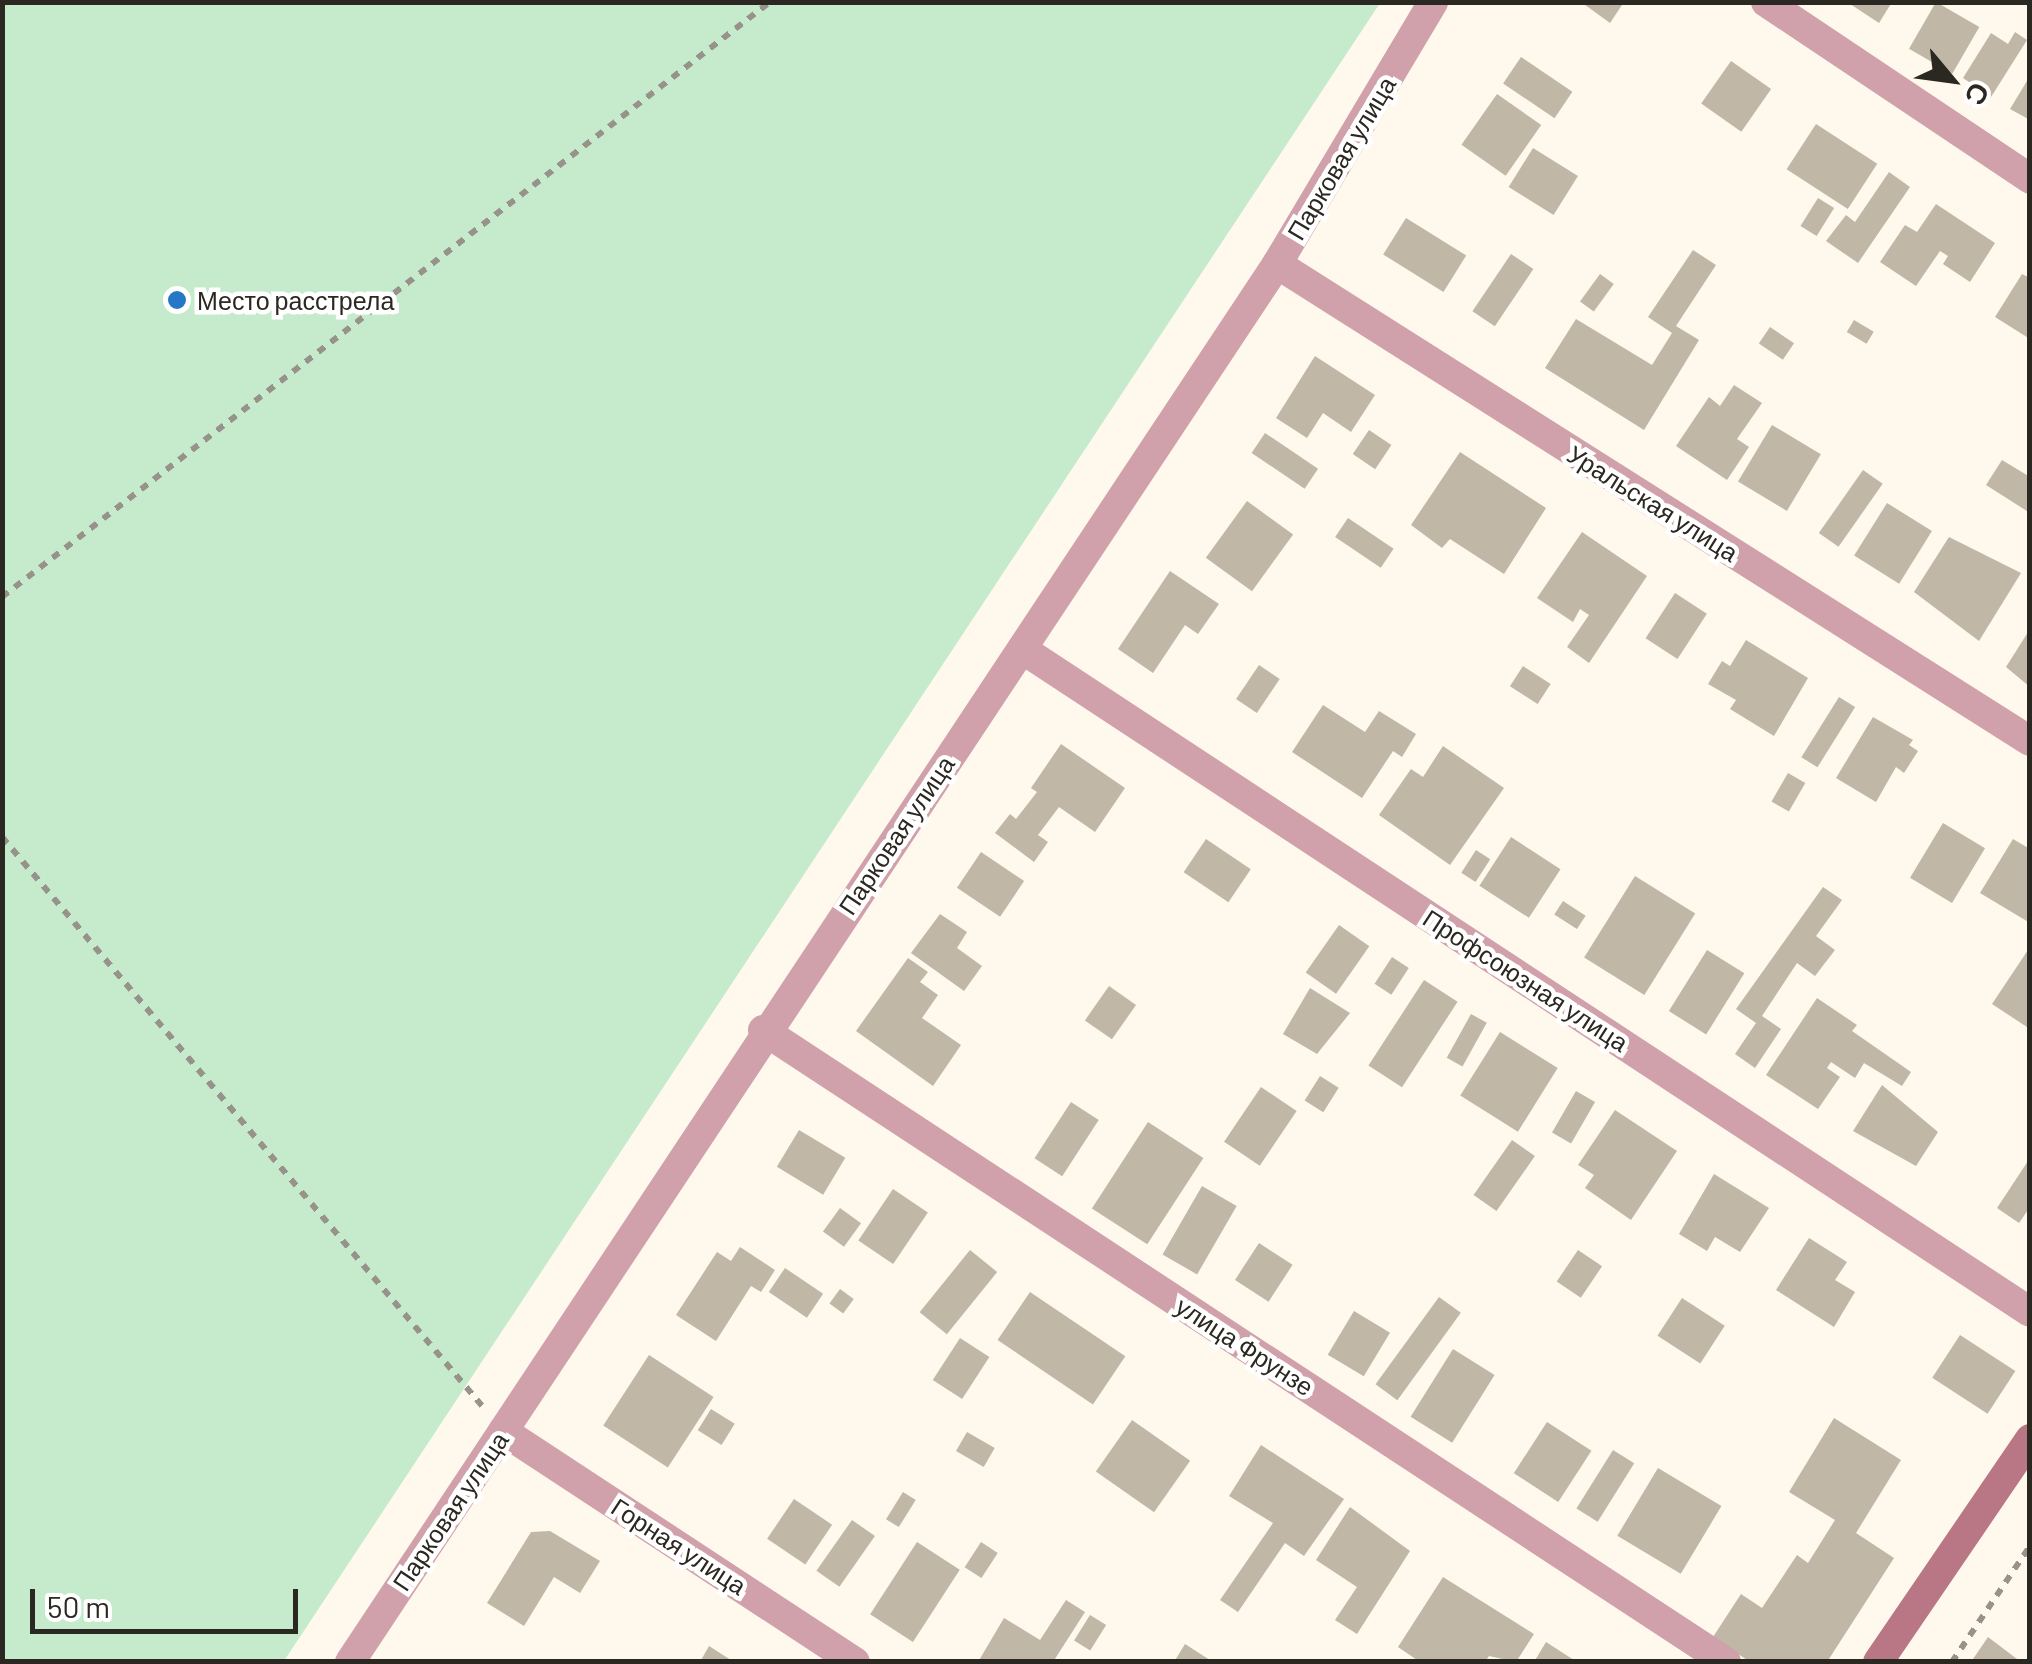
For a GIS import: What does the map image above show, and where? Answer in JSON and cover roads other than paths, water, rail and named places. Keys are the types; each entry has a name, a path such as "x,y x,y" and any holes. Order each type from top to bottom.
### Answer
{"street":[{"name":"Парковая улица","path":"350,1662 763,1030 1277,264 1434,2"},
{"path":"1766,2 2030,179"},
{"name":"Уральская улица","path":"1277,264 2030,741"},
{"name":"Профсоюзная улица","path":"1022,649 2030,1312"},
{"name":"улица Фрунзе","path":"763,1030 1726,1662"},
{"name":"Горная улица","path":"503,1432 856,1662"},
{"path":"1878,1662 2030,1439"}],"place":[{"name":"Место расстрела","path":"177,300"}]}
